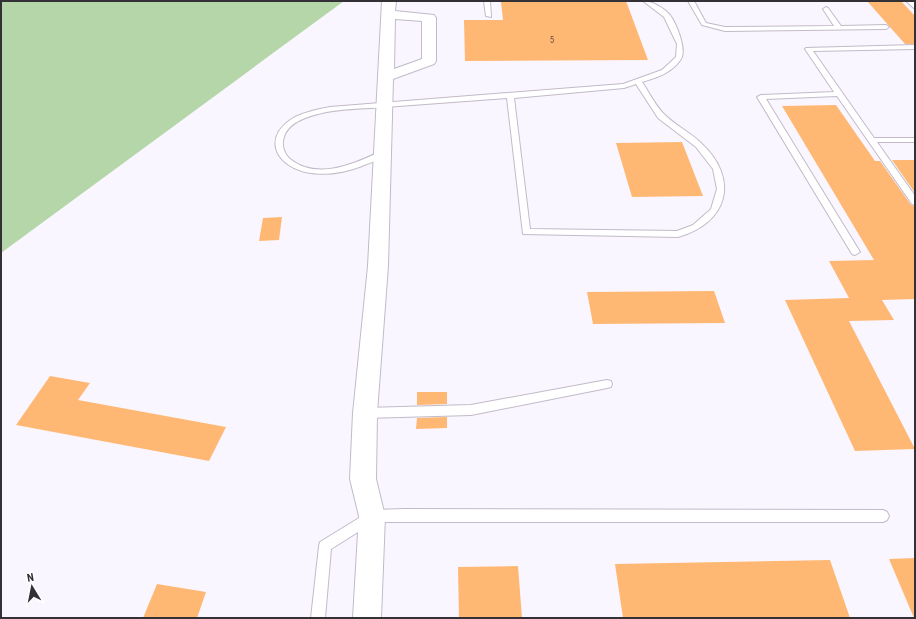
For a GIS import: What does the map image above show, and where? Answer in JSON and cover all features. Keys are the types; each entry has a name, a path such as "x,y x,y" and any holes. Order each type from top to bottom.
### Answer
{"street":[{"path":"367,618 372,516 363,479 365,413 378,266 382,154 389,8 429,18 429,61 386,77"}],"lane":[{"path":"487,1 489,16"},
{"path":"382,154 344,170 309,170 290,162 283,156 279,149 278,140 290,123 313,112 330,109 624,86 665,72 679,58 680,44 667,16 646,1"},
{"path":"691,1 704,24 725,29 886,27"},
{"path":"909,1 915,6"},
{"path":"826,9 839,28"},
{"path":"915,47 808,49 915,202"},
{"path":"510,96 526,232 678,234 696,227 715,210 721,189 717,169 699,145 661,116 638,81"},
{"path":"840,94 761,97 855,252"},
{"path":"872,140 915,140"},
{"path":"365,413 471,410 607,384"},
{"path":"318,618 325,546 372,516 883,516"}],"green space":[{"path":"1,1 344,1 1,253"}],"building":[{"path":"626,1 648,60 465,61 464,20 503,20 501,2"},
{"path":"867,1 901,1 915,16 915,44 905,44"},
{"path":"836,105 875,161 880,161 911,205 915,206 915,299 882,300 894,320 849,321 915,449 855,451 785,300 849,298 829,261 874,260 782,106"},
{"path":"682,142 703,196 632,197 616,143"},
{"path":"892,160 915,160 915,193"},
{"path":"282,217 279,240 259,241 263,218"},
{"path":"714,291 725,323 593,324 587,292"},
{"path":"50,376 90,383 78,400 226,427 209,461 16,425"},
{"path":"417,392 447,392 447,404 417,405"},
{"path":"447,417 447,428 416,429 417,418"},
{"path":"915,558 915,618 914,618 889,559"},
{"path":"830,560 850,618 623,618 615,564"},
{"path":"518,566 522,618 459,618 458,567"},
{"path":"157,584 206,592 197,618 143,618"}]}
